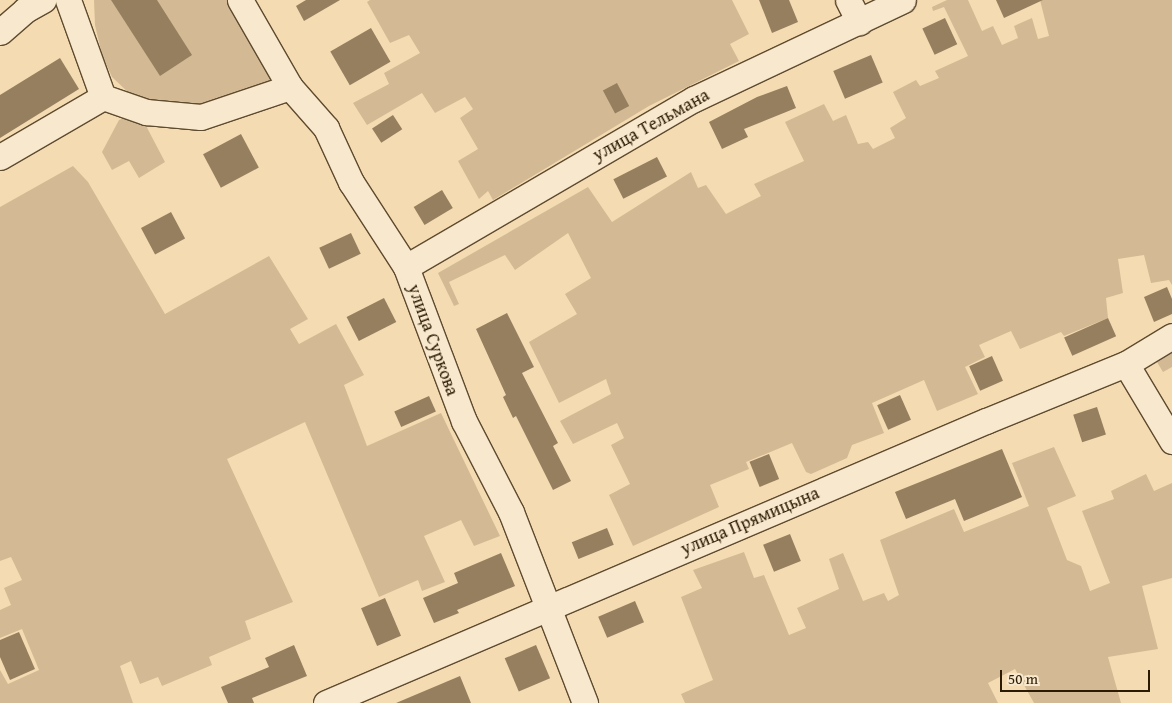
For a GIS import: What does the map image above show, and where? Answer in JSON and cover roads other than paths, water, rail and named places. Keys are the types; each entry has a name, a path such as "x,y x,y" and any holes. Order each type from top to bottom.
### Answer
{"street":[{"path":"0,32 25,10 43,0"},
{"path":"68,0 103,96 146,112 201,117 290,87"},
{"name":"улица Суркова","path":"240,0 290,87 326,128 351,182 406,267 464,421 511,512 585,703"},
{"path":"848,0 859,22"},
{"name":"улица Тельмана","path":"406,267 694,99 903,0"},
{"path":"0,157 103,96"},
{"name":"улица Прямицына","path":"326,703 959,432 1126,364 1172,336"},
{"path":"1126,364 1172,441"}]}
